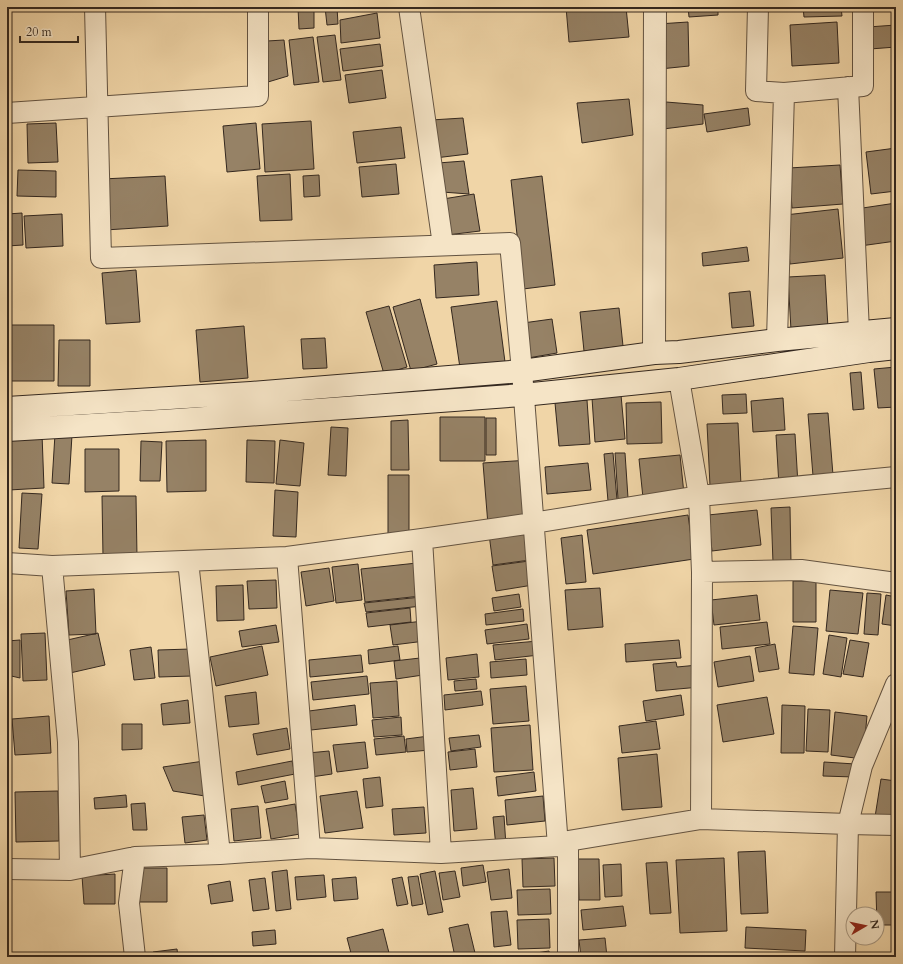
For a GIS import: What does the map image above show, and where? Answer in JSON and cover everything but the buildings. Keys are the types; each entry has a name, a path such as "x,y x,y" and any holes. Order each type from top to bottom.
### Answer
{"main road":[{"path":"654,353 655,7"},
{"path":"7,408 252,393 522,371 654,353 678,352 777,340 896,329"},
{"path":"7,430 523,395 679,379 896,348"}],"street":[{"path":"95,7 101,258 510,243 522,371 533,523 563,844 568,957"},
{"path":"7,113 258,96 258,7"},
{"path":"409,7 443,245"},
{"path":"758,7 756,91 784,93 863,86 864,7"},
{"path":"848,87 859,332"},
{"path":"777,340 784,93"},
{"path":"679,379 699,496 702,572 702,819"},
{"path":"7,564 52,566 287,557 533,523 699,496 896,477"},
{"path":"422,539 441,853"},
{"path":"287,557 310,848"},
{"path":"188,561 220,854"},
{"path":"52,566 68,742 70,870"},
{"path":"702,572 801,570 896,583"},
{"path":"845,957 848,824 862,766 896,684"},
{"path":"7,869 70,870 135,857 220,854 310,848 441,853 563,844 702,819 896,825"},
{"path":"135,857 129,903 135,957"}]}
